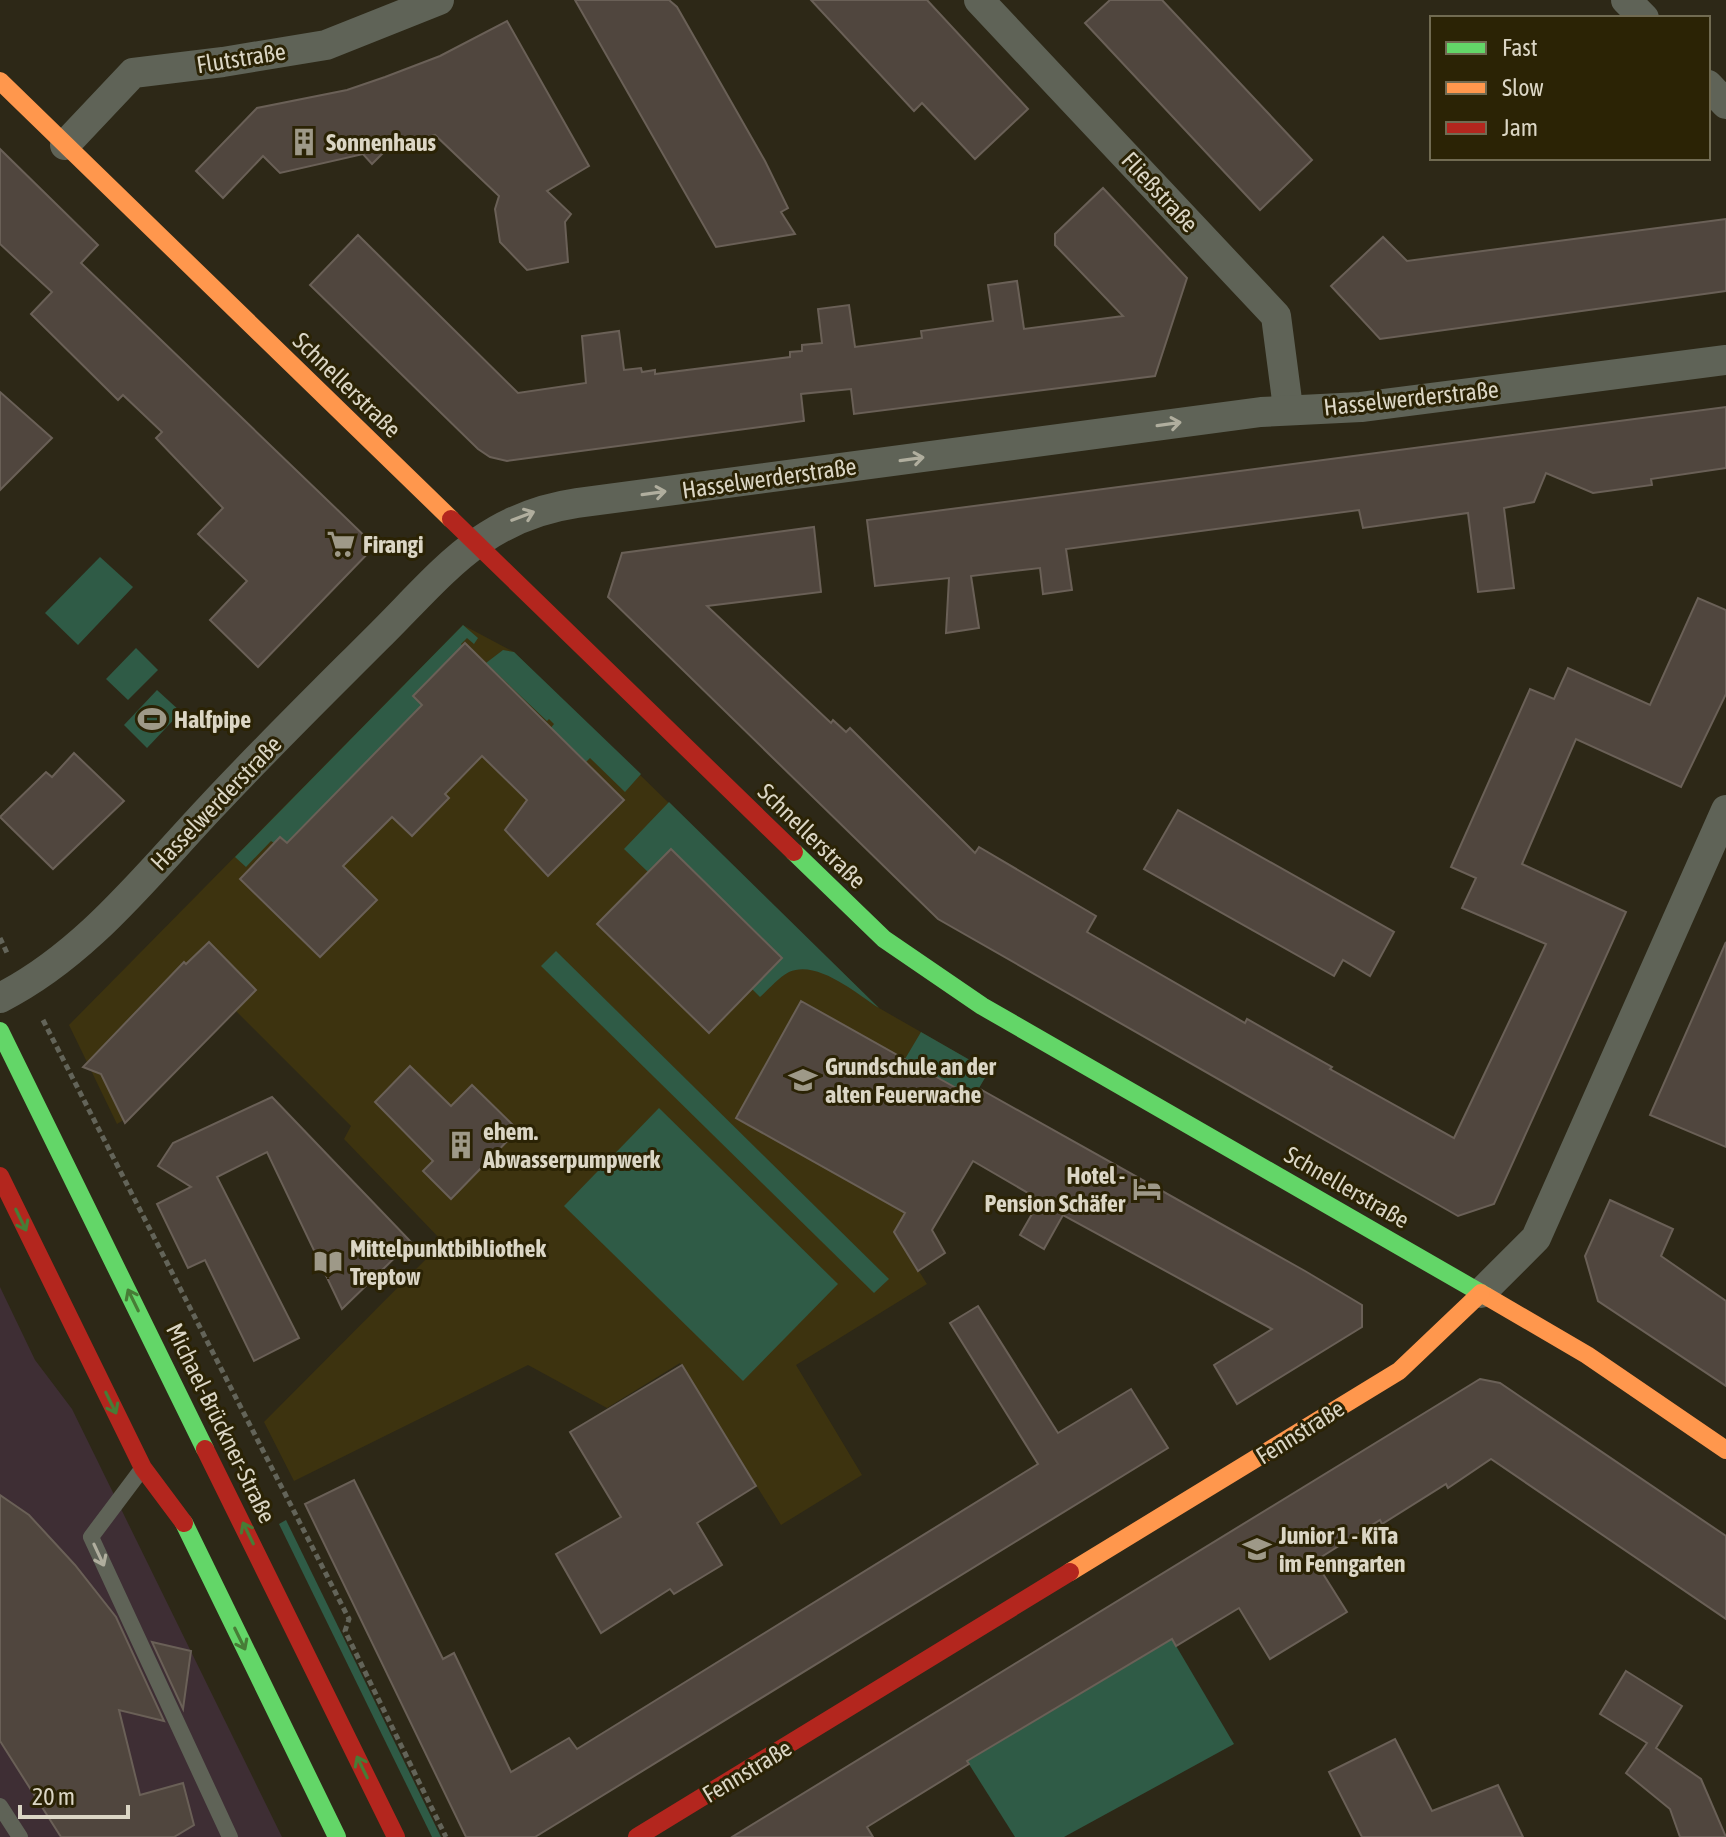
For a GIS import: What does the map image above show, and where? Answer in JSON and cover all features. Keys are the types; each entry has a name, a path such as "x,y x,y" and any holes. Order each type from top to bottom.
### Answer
{"main road":[{"name":"Schnellerstraße","path":"0,81 830,888 906,956 982,1006 1587,1355 1726,1450"},
{"name":"Michael-Brückner-Straße","path":"0,1031 396,1837"},
{"path":"0,1176 143,1468 182,1518 337,1837"},
{"name":"Fennstraße","path":"637,1837 1389,1377 1481,1293"}],"street":[{"name":"Flutstraße","path":"65,145 133,73 326,45 439,0"},
{"name":"Fließstraße","path":"979,0 1276,316 1288,408"},
{"path":"1626,0 1642,16"},
{"path":"1710,87 1726,104"},
{"name":"Hasselwerderstraße","path":"11,992 65,959 253,763 476,544 507,522 547,508 1288,408 1361,407 1726,360"},
{"name":"Fennstraße","path":"1481,1293 1536,1238 1726,810"}],"lane":[{"path":"143,1468 91,1537 230,1837"},
{"path":"0,1806 20,1837"}],"path":[{"path":"11,992 63,1054 264,1457 349,1619 345,1631 446,1837"}],"shaded area":[{"name":"Grundschule an der alten Feuerwache","path":"463,625 514,652 879,1008 989,1071 894,1232 927,1284 796,1365 862,1475 781,1525 680,1363 607,1408 528,1365 294,1481 264,1422 443,1242 344,1139 351,1126 236,1011 135,1113 117,1124 69,1025"},
{"path":"0,1287 35,1360 72,1409 282,1837 0,1837"}],"green space":[{"path":"100,557 133,587 78,645 45,613"},
{"path":"463,625 478,638 474,644 467,638 461,644 464,648 424,703 287,844 280,837 274,843 271,841 246,867 235,857"},
{"path":"136,648 158,670 128,700 106,679"},
{"path":"503,650 514,652 641,774 625,792 590,758 586,762 580,756 575,761 550,729 554,724 549,719 547,721 486,663"},
{"name":"Halfpipe","path":"157,690 181,712 147,748 124,725"},
{"path":"669,802 879,1008 836,980 812,970 789,972 760,997 752,989 782,958 671,849 648,872 624,849"},
{"path":"556,951 889,1279 874,1293 541,966"},
{"path":"921,1032 989,1071 924,1182 952,1086 905,1059"},
{"path":"659,1108 838,1284 743,1381 564,1206"},
{"path":"286,1520 441,1837 432,1837 279,1524"},
{"path":"1172,1639 1234,1744 1064,1837 1015,1837 967,1761"}],"building":[{"path":"575,0 669,0 677,7 765,161 788,208 781,212 795,234 716,247"},
{"path":"811,0 927,0 1028,109 975,159 922,103 914,111"},
{"path":"1110,0 1162,0 1312,160 1260,210 1085,23"},
{"path":"507,21 589,166 547,191 571,214 565,222 568,262 527,270 500,242 495,209 499,196 435,135 386,150 372,164 363,154 280,173 263,156 223,198 196,171 257,108 347,90 385,77 440,56"},
{"path":"0,149 98,245 81,263 375,546 258,667 210,620 247,581 198,534 223,508 156,438 162,432 123,395 118,400 31,314 52,292 0,244"},
{"path":"1103,188 1187,278 1155,376 854,414 851,389 801,394 804,421 507,461 490,457 478,449 310,285 358,235 518,393 586,383 582,336 619,331 624,370 641,368 642,372 655,370 655,374 790,357 790,352 802,351 802,345 822,343 818,309 849,305 855,347 922,338 921,331 993,321 988,285 1017,281 1024,329 1123,316 1055,245 1055,234"},
{"path":"1726,219 1726,291 1380,339 1331,286 1383,237 1407,261"},
{"path":"0,392 52,438 0,490"},
{"path":"1726,407 1726,468 1651,479 1652,485 1593,493 1546,473 1534,502 1504,508 1514,588 1478,592 1468,513 1363,528 1359,510 1066,549 1072,590 1043,594 1040,568 971,576 979,628 946,633 949,578 875,586 867,520"},
{"path":"814,527 821,592 707,606 831,723 833,720 846,732 850,728 975,853 979,847 1096,916 1087,932 1245,1023 1247,1019 1454,1138 1546,944 1462,908 1476,878 1451,867 1530,689 1554,699 1568,668 1650,705 1698,598 1726,610 1726,694 1681,787 1576,739 1522,864 1626,912 1494,1204 1458,1216 938,919 608,597 622,553"},
{"path":"465,643 624,800 548,876 505,830 527,800 482,756 445,794 449,798 412,836 392,817 343,866 377,900 320,957 240,879 280,837 287,843 422,705 413,696"},
{"path":"74,753 124,801 53,869 0,817 46,772 52,777"},
{"path":"1178,810 1394,932 1370,976 1343,960 1334,976 1144,869"},
{"path":"671,849 782,958 709,1033 597,924"},
{"path":"209,942 256,990 125,1123 101,1074 83,1067 184,962 186,964"},
{"path":"1726,942 1726,1147 1650,1115"},
{"path":"801,1001 974,1098 980,1089 1305,1271 1362,1305 1362,1327 1237,1404 1214,1365 1272,1329 1063,1215 1044,1249 1020,1235 1040,1200 973,1161 932,1230 945,1253 918,1271 894,1232 905,1213 736,1118"},
{"name":"ehem. Abwasserpumpwerk","path":"410,1066 451,1106 472,1085 518,1130 451,1199 423,1171 433,1161 375,1102"},
{"path":"272,1097 411,1242 342,1309 267,1152 217,1177 299,1338 254,1361 205,1260 188,1268 157,1204 191,1187 158,1166 173,1143"},
{"path":"1610,1200 1673,1229 1661,1256 1726,1301 1726,1386 1598,1301 1585,1256"},
{"path":"978,1306 1058,1433 1131,1389 1168,1448 535,1837 466,1837 305,1504 354,1480 443,1659 454,1653 511,1772 569,1738 577,1749 1038,1464 950,1323"},
{"path":"682,1365 756,1486 697,1523 722,1565 674,1594 670,1589 601,1633 556,1554 621,1517 570,1432"},
{"path":"1480,1379 1500,1383 1726,1536 1726,1619 1491,1459 1448,1488 1446,1484 1382,1524 1380,1520 1315,1561 1347,1612 1270,1659 1239,1608 1176,1646 1172,1639 967,1761 969,1764 867,1827 873,1837 732,1837"},
{"path":"0,1495 29,1515 75,1565 116,1617 164,1721 119,1710 140,1795 183,1783 194,1825 174,1837 61,1837 0,1741"},
{"path":"152,1642 191,1651 183,1709"},
{"path":"1626,1671 1682,1706 1656,1748 1701,1779 1726,1837 1680,1837 1670,1809 1626,1773 1647,1743 1600,1714"},
{"path":"1395,1739 1432,1811 1498,1785 1523,1837 1362,1837 1329,1772"}],"traffic: fast":[{"path":"794,852 884,939 982,1006 1486,1296"},
{"path":"0,1031 205,1449"},
{"path":"184,1523 337,1837"}],"traffic: slow":[{"path":"0,81 451,519"},
{"path":"1070,1572 1399,1371 1481,1293"},
{"path":"1486,1296 1587,1355 1726,1450"}],"traffic: jam":[{"path":"451,519 794,852"},
{"path":"0,1176 143,1468 184,1523"},
{"path":"205,1449 396,1837"},
{"path":"637,1837 1070,1572"}],"place":[{"name":"Sonnenhaus","path":"304,142"},
{"name":"Firangi","path":"341,544"},
{"name":"Halfpipe","path":"152,719"},
{"name":"Grundschule an der alten Feuerwache","path":"803,1080"},
{"name":"ehem. Abwasserpumpwerk","path":"461,1145"},
{"name":"Hotel - Pension Schäfer","path":"1147,1189"},
{"name":"Mittelpunktbibliothek Treptow","path":"328,1262"},
{"name":"Junior 1 - KiTa im Fenngarten","path":"1257,1549"}]}
